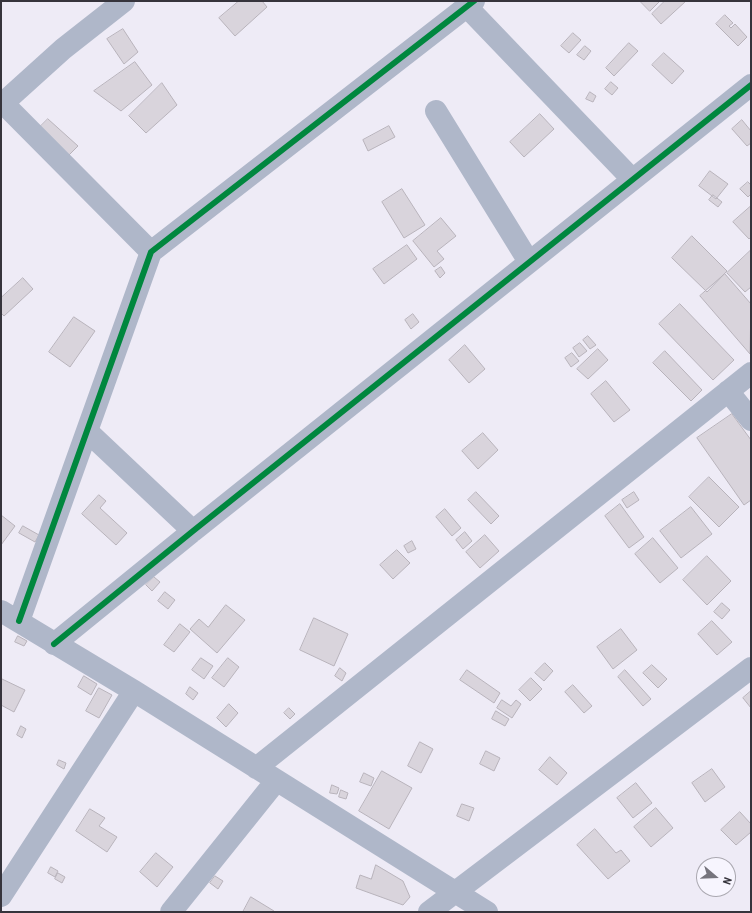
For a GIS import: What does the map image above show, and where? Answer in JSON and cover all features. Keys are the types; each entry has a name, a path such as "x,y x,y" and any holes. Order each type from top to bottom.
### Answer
{"street":[{"path":"124,1 63,49 2,104 151,252"},
{"path":"487,912 134,691 10,616 88,432 135,292 151,252 471,4 632,179"},
{"path":"54,644 751,85"},
{"path":"436,111 530,262"},
{"path":"256,768 751,373"},
{"path":"728,391 751,420"},
{"path":"88,432 193,531"},
{"path":"429,912 751,668"},
{"path":"1,896 134,691"},
{"path":"171,912 276,781"}],"building":[{"path":"239,1 262,1 267,7 235,36 219,18"},
{"path":"640,1 660,1 650,11"},
{"path":"665,1 686,1 661,24 652,14"},
{"path":"725,15 733,23 729,26 731,28 735,24 747,37 738,46 716,24"},
{"path":"123,29 138,52 124,64 107,39"},
{"path":"573,33 581,40 569,53 561,46"},
{"path":"629,43 638,51 614,76 606,68"},
{"path":"585,46 591,51 584,60 577,55"},
{"path":"664,53 684,71 672,84 652,65"},
{"path":"135,62 152,85 121,111 94,91"},
{"path":"611,82 618,88 612,95 605,89"},
{"path":"162,83 177,105 146,133 129,116"},
{"path":"590,92 596,96 593,102 586,99"},
{"path":"540,114 554,129 524,157 510,142"},
{"path":"48,119 78,146 66,158 38,129"},
{"path":"742,120 751,131 751,143 747,146 732,129"},
{"path":"389,126 395,137 368,151 363,140"},
{"path":"710,171 728,184 716,199 699,186"},
{"path":"748,182 751,185 751,194 748,197 740,189"},
{"path":"402,189 425,225 404,238 382,202"},
{"path":"713,195 722,202 718,207 709,200"},
{"path":"751,206 751,237 749,239 733,222"},
{"path":"441,218 456,236 437,251 444,259 434,267 413,241"},
{"path":"692,236 727,271 707,292 672,258"},
{"path":"407,245 417,259 384,284 373,269"},
{"path":"751,250 751,287 745,292 727,273"},
{"path":"441,267 445,273 440,278 435,271"},
{"path":"725,274 751,304 750,354 700,296"},
{"path":"23,278 33,289 4,316 1,313 1,298"},
{"path":"680,304 734,360 713,380 659,324"},
{"path":"413,314 419,322 411,329 405,320"},
{"path":"74,317 95,331 70,367 49,352"},
{"path":"588,336 596,345 590,349 583,340"},
{"path":"580,343 587,351 579,357 573,348"},
{"path":"465,345 485,369 469,383 449,360"},
{"path":"598,349 608,360 588,379 577,369"},
{"path":"665,351 702,390 691,401 653,363"},
{"path":"572,353 579,361 571,367 565,358"},
{"path":"606,381 630,410 614,422 591,394"},
{"path":"732,414 751,440 751,500 744,505 697,438"},
{"path":"483,433 498,450 478,469 462,451"},
{"path":"709,477 739,507 719,527 689,497"},
{"path":"476,492 499,516 491,524 468,500"},
{"path":"634,492 639,500 627,508 622,500"},
{"path":"99,495 106,501 100,508 127,533 116,545 82,514"},
{"path":"620,504 644,537 629,548 605,516"},
{"path":"691,507 712,534 681,558 660,531"},
{"path":"445,509 461,528 452,536 436,517"},
{"path":"1,515 15,526 1,545"},
{"path":"23,526 39,535 35,542 19,533"},
{"path":"465,532 472,541 463,549 456,540"},
{"path":"485,535 499,551 480,568 466,552"},
{"path":"653,538 678,568 660,583 635,554"},
{"path":"412,541 416,549 408,553 404,546"},
{"path":"397,550 410,563 393,579 380,565"},
{"path":"707,556 731,581 707,605 683,580"},
{"path":"154,577 160,582 152,591 146,585"},
{"path":"165,592 175,600 168,609 158,601"},
{"path":"722,603 730,610 722,619 714,612"},
{"path":"226,605 245,620 217,653 190,629 199,619 208,627"},
{"path":"314,618 348,634 334,666 300,650"},
{"path":"712,621 732,642 717,655 698,634"},
{"path":"180,624 190,632 174,652 164,645"},
{"path":"621,629 637,650 613,669 597,647"},
{"path":"18,636 27,641 24,646 15,642"},
{"path":"201,658 213,666 204,679 192,670"},
{"path":"228,658 239,667 224,687 212,678"},
{"path":"545,663 553,671 544,681 535,673"},
{"path":"652,665 667,679 658,688 643,673"},
{"path":"340,668 346,673 342,681 335,676"},
{"path":"467,670 500,693 494,703 460,680"},
{"path":"625,670 651,699 643,706 618,677"},
{"path":"84,676 97,684 91,695 78,687"},
{"path":"531,678 542,689 530,701 519,690"},
{"path":"2,679 25,690 14,712 1,705"},
{"path":"573,685 592,706 584,713 565,692"},
{"path":"190,687 198,693 193,700 186,694"},
{"path":"99,688 112,695 99,718 86,711"},
{"path":"751,691 751,708 743,698"},
{"path":"502,700 511,706 516,700 521,704 512,718 497,708"},
{"path":"229,704 238,713 226,727 217,718"},
{"path":"289,708 295,714 290,719 284,713"},
{"path":"496,711 509,719 505,726 492,719"},
{"path":"21,726 26,729 22,738 17,735"},
{"path":"420,742 433,749 421,773 408,766"},
{"path":"486,751 500,758 494,771 480,764"},
{"path":"550,757 567,773 557,785 539,770"},
{"path":"59,760 66,763 64,769 57,765"},
{"path":"712,769 725,787 705,802 692,783"},
{"path":"382,771 412,788 389,829 359,811"},
{"path":"364,773 374,778 371,786 360,782"},
{"path":"636,783 652,803 633,818 617,798"},
{"path":"332,785 339,788 337,794 330,793"},
{"path":"341,790 348,793 346,799 339,797"},
{"path":"462,804 474,808 469,821 457,816"},
{"path":"656,808 673,828 651,847 634,827"},
{"path":"90,809 105,818 99,826 117,837 107,852 76,831"},
{"path":"740,812 751,824 751,832 736,845 721,830"},
{"path":"595,829 616,853 621,850 630,861 608,879 577,845"},
{"path":"156,853 173,867 157,887 140,872"},
{"path":"376,865 403,881 410,897 403,905 356,888 360,875 371,879"},
{"path":"51,867 58,871 55,877 48,873"},
{"path":"58,873 65,877 62,883 55,879"},
{"path":"215,876 223,881 218,889 210,883"},
{"path":"251,897 274,911 274,912 243,912"}],"cycle path":[{"path":"19,621 151,252 474,1"},
{"path":"54,644 751,85"}]}
